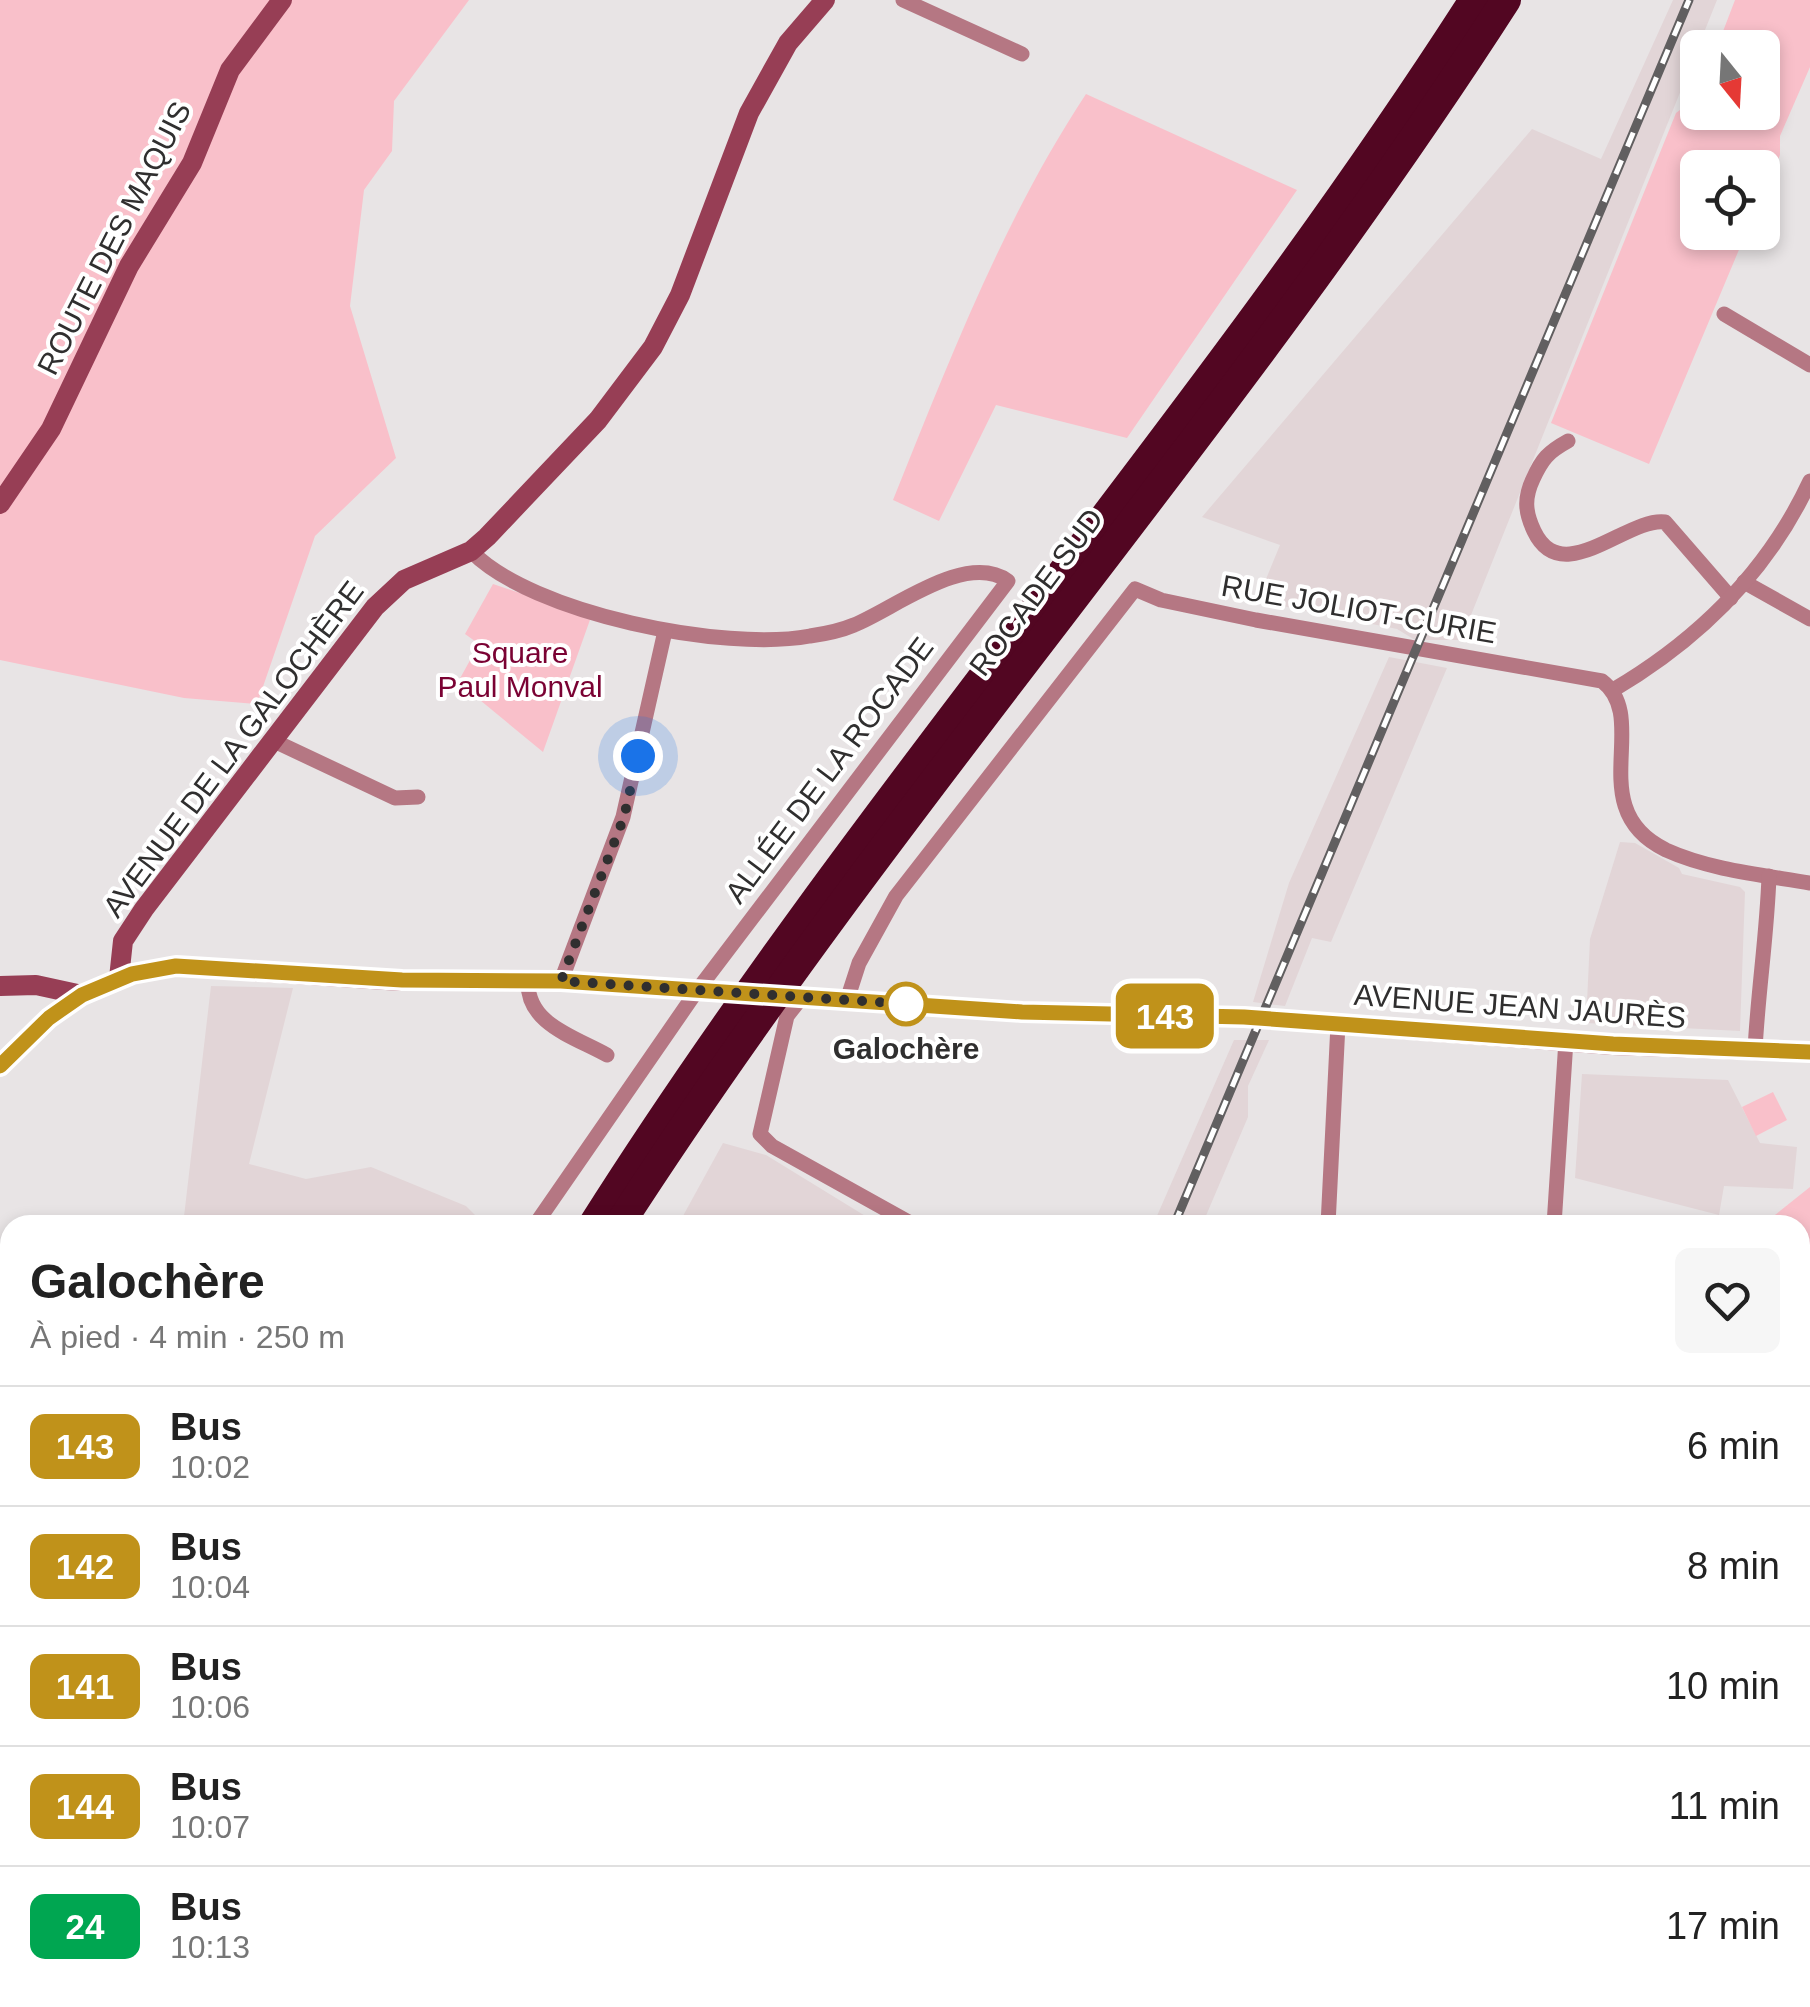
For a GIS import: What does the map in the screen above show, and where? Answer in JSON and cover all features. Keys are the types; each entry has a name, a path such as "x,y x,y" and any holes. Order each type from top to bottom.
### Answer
{"highway":[{"name":"ROCADE SUD","path":"600,1215 1224,360 1474,0"},
{"name":"ROCADE SUD","path":"800,943 1286,318 1506,0"},
{"name":"ROCADE SUD","path":"625,1215 725,1048"}],"main road":[{"name":"ROUTE DES MAQUIS","path":"0,504 50,429 129,266 192,162 230,70 282,0"},
{"name":"AVENUE DE LA GALOCHÈRE","path":"119,978 121,950 133,926 326,667 391,591 414,573 471,551 598,420 653,346 680,295 749,113 788,43 825,0"},
{"path":"133,926 138,951 163,968"},
{"name":"AVENUE JEAN JAURÈS","path":"0,1066 49,1018 82,995 119,978 163,968 402,980 561,981 1086,1016 1244,1017 1566,1040 1810,1052"},
{"path":"0,986 22,985 82,995"},
{"path":"22,985 49,1018"}],"street":[{"path":"903,0 1022,54"},
{"path":"1724,314 1810,365"},
{"path":"1568,441 1545,453 1527,492 1528,517 1536,536 1550,547 1579,553 1594,551 1634,528 1665,522 1731,598"},
{"path":"1810,481 1789,523 1731,598 1681,645 1613,690 1620,714 1618,782 1626,811 1637,827 1666,850 1810,883"},
{"path":"471,551 530,590 665,631 624,817 561,981"},
{"name":"ALLÉE DE LA ROCADE","path":"542,1215 696,992 1008,582 986,572 944,580 850,627 806,637 728,639 665,631"},
{"path":"1744,582 1810,619"},
{"name":"RUE JOLIOT-CURIE","path":"848,1000 859,963 896,896 1135,590 1256,620 1582,676 1613,690"},
{"path":"272,740 394,798 418,797"},
{"path":"1755,1050 1770,876"},
{"path":"528,980 527,1000 536,1014 607,1055"},
{"path":"802,998 787,1016 760,1134 772,1146 896,1215"},
{"path":"1328,1215 1338,1024"},
{"path":"1555,1215 1566,1040"}],"shaded area":[{"path":"1673,0 1717,0 1705,30 1680,30 1680,92 1461,640 1415,640 1397,629 1257,601 1280,545 1202,517 1532,129 1601,159"},
{"path":"1389,657 1447,668 1331,942 1312,938 1285,1006 1253,1002 1289,883"},
{"path":"1620,842 1635,843 1679,868 1682,874 1740,887 1745,892 1740,1031 1586,1023 1590,939"},
{"path":"211,986 293,988 249,1164 306,1179 371,1167 466,1206 475,1215 184,1215"},
{"path":"1234,1040 1269,1040 1248,1086 1248,1117 1206,1215 1157,1215"},
{"path":"1582,1074 1728,1080 1760,1143 1797,1147 1793,1189 1724,1186 1719,1215 1575,1178"},
{"path":"723,1143 766,1155 864,1215 683,1215"}],"green space":[{"path":"0,0 469,0 394,101 392,151 364,190 350,306 396,458 315,536 257,704 184,698 0,660"},
{"path":"1735,0 1810,0 1810,67 1780,136 1780,150 1680,150 1680,250 1739,250 1649,464 1551,423 1676,113 1680,110 1680,130 1780,130 1780,30 1724,30"},
{"path":"1086,94 1297,190 1127,438 996,405 939,521 893,500 1003,241"},
{"name":"Square Paul Monval","path":"493,584 591,617 543,752 458,682 479,644 465,634"},
{"path":"1773,1092 1787,1120 1756,1136 1742,1107"},
{"path":"1810,1187 1810,1215 1775,1215"}],"railway":[{"path":"1178,1215 1689,0"}],"bus line":[{"name":"143","path":"0,1066 49,1018 82,995 119,978 176,966 402,980 561,981 1022,1012 1244,1017 1613,1044 1810,1052"}],"place":[{"name":"Galochère","path":"906,1004"}],"route":[{"path":"638,756 624,817 561,981 906,1004"}]}
